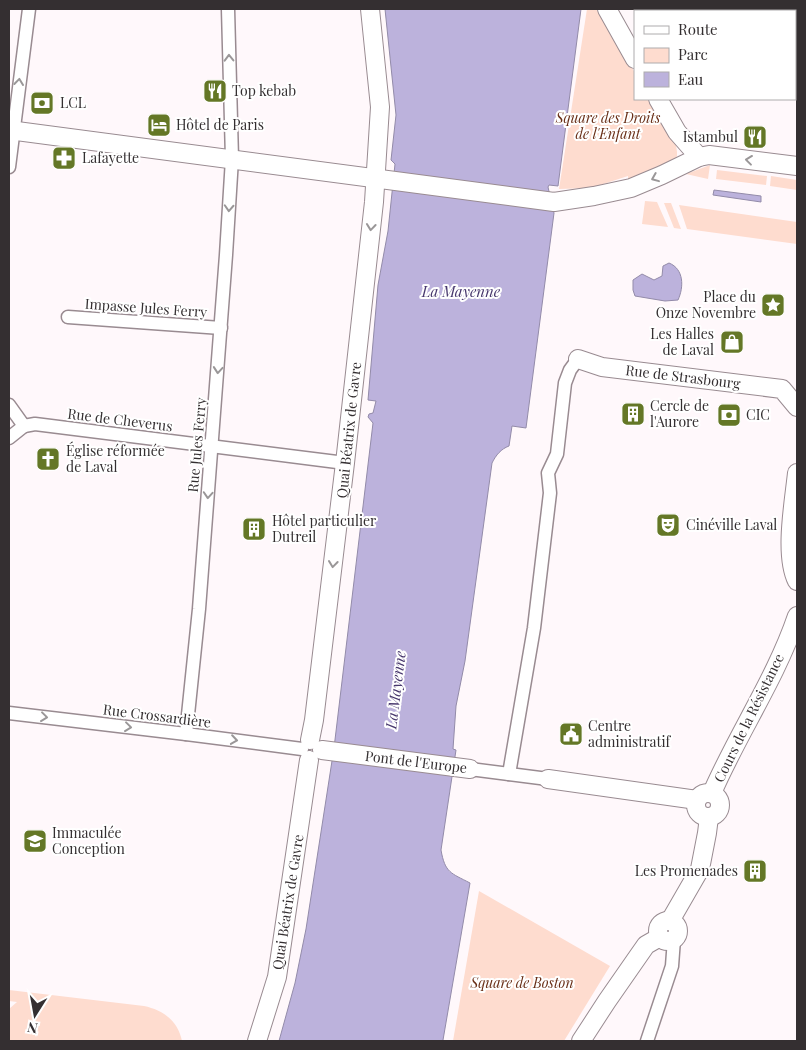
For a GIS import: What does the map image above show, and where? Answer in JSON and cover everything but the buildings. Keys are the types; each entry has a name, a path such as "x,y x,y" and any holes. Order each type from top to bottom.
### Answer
{"street":[{"path":"9,167 11,130 29,9"},
{"name":"Rue Jules Ferry","path":"186,734 199,610 232,159 228,9"},
{"name":"Quai Béatrix de Gavre","path":"257,1041 277,977 311,750 373,210 380,107 370,9"},
{"path":"607,9 634,57"},
{"path":"659,100 677,132 699,156"},
{"path":"11,130 554,202 631,188 699,156 709,155 797,166"},
{"name":"Impasse Jules Ferry","path":"68,318 221,328"},
{"path":"581,360 570,370 565,383 556,454 548,473 550,493 535,618 509,774 705,796 697,808 698,812 709,817 700,869 670,921 676,924 678,934 646,945 582,1041"},
{"name":"Rue de Strasbourg","path":"581,360 602,367 782,389 797,407"},
{"path":"9,405 24,426 9,438"},
{"name":"Rue de Cheverus","path":"24,426 35,424 345,463"},
{"path":"797,473 790,546 793,574 797,581"},
{"name":"Cours de la Résistance","path":"705,796 724,766 771,678 797,616"},
{"name":"Rue Crossardière","path":"9,713 311,750"},
{"name":"Pont de l'Europe","path":"311,750 509,774"},
{"path":"647,1041 672,966 667,938"}],"green space":[{"name":"Square des Droits de l'Enfant","path":"587,9 596,9 608,25 634,71 634,100 650,100 666,127 670,138 676,145 677,156 670,164 628,181 628,176 591,188 559,189"},
{"path":"710,165 708,179 686,174"},
{"path":"717,170 767,176 766,185 716,179"},
{"path":"771,176 797,180 797,190 770,186"},
{"path":"645,201 657,202 668,227 642,224"},
{"path":"664,203 671,203 681,229 674,228"},
{"path":"679,205 797,222 797,244 687,229"},
{"name":"Square de Boston","path":"479,891 610,966 564,1041 453,1041"},
{"path":"9,990 151,1008 157,1010 173,1022 182,1041 9,1041 9,1009 17,1002 9,1001"}],"water":[{"name":"La Mayenne","path":"385,9 581,9 558,186 549,185 548,187 554,213 526,428 512,426 509,446 495,457 492,463 465,661 456,706 453,749 456,750 441,850 447,868 458,877 470,883 443,1041 279,1041 295,983 306,929 334,748 373,423 368,417 369,414 373,413 376,401 368,400 378,285 388,231 395,164 391,160 396,115"},
{"path":"714,190 761,196 761,202 713,195"},
{"path":"669,263 678,269 680,274 682,284 678,300 665,301 635,296 633,280 642,274 654,280 662,276 663,266"}],"place":[{"name":"Top kebab","path":"215,91"},
{"name":"LCL","path":"42,103"},
{"name":"Hôtel de Paris","path":"159,125"},
{"name":"Istambul","path":"755,137"},
{"name":"Lafayette","path":"64,158"},
{"name":"Place du Onze Novembre","path":"773,305"},
{"name":"Les Halles de Laval","path":"732,342"},
{"name":"Cercle de l'Aurore","path":"633,414"},
{"name":"CIC","path":"729,415"},
{"name":"Église réformée de Laval","path":"48,459"},
{"name":"Cinéville Laval","path":"668,525"},
{"name":"Hôtel particulier Dutreil","path":"254,529"},
{"name":"Centre administratif","path":"571,734"},
{"name":"Immaculée Conception","path":"35,841"},
{"name":"Les Promenades","path":"755,871"}]}
